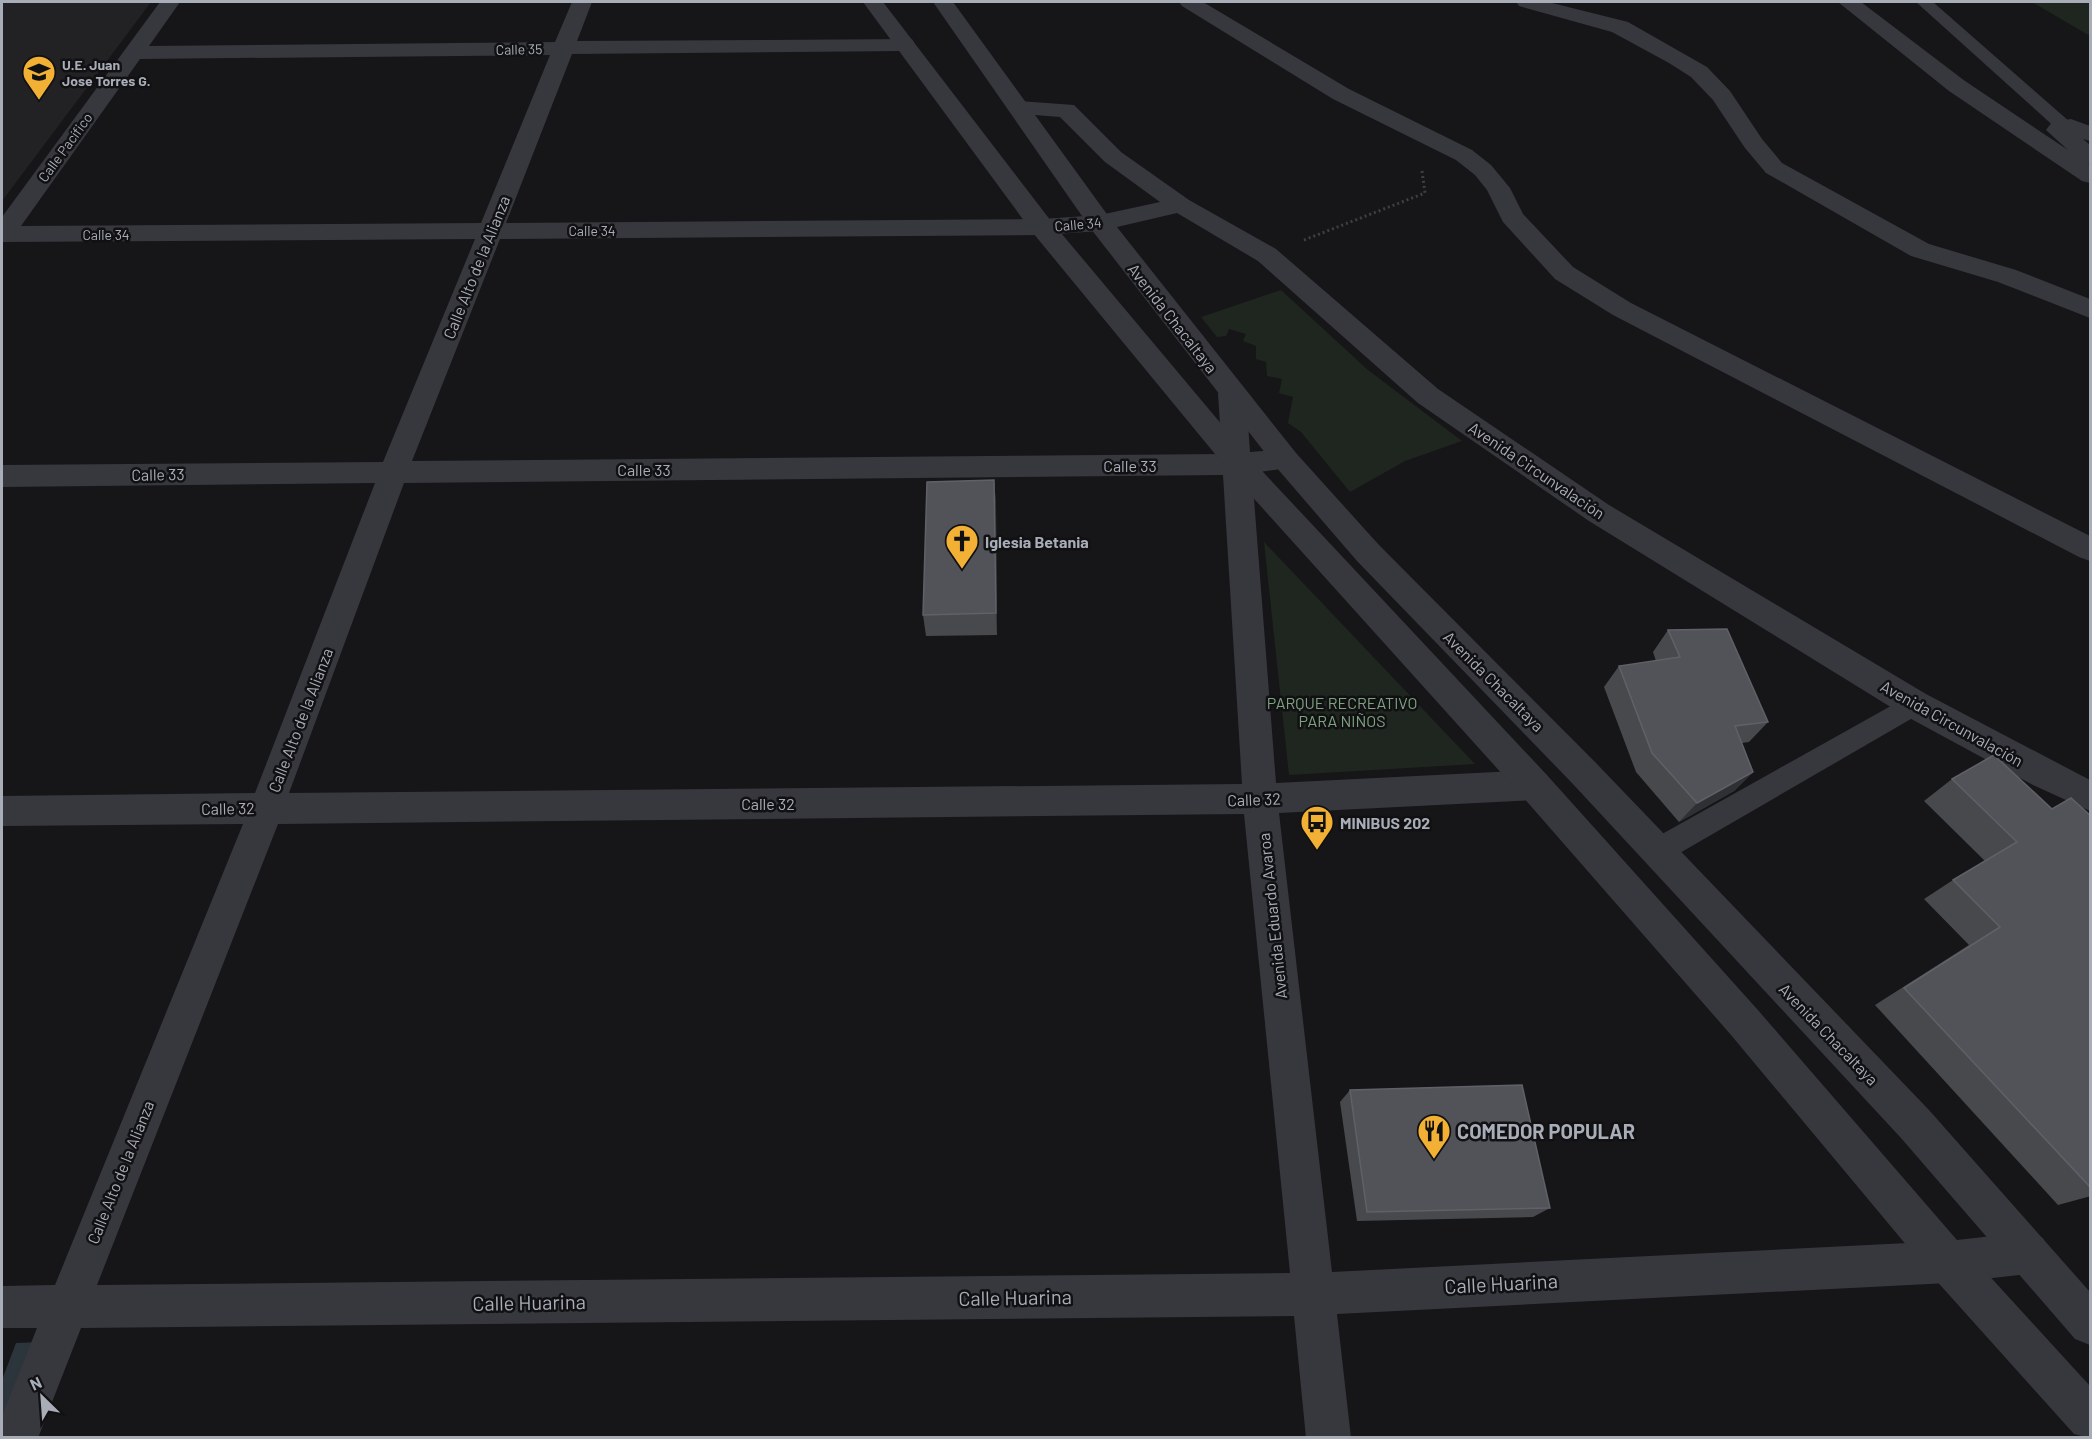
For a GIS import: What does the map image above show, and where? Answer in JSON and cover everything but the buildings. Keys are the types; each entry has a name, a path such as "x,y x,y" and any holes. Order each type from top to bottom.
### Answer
{"street":[{"name":"Calle Pacífico","path":"2,234 170,2"},
{"name":"Calle Alto de la Alianza","path":"15,1437 267,807 394,471 582,2"},
{"path":"873,2 1042,227 1239,464 1534,785 1736,1014 1948,1262 2091,1418"},
{"name":"Avenida Chacaltaya","path":"943,2 1100,223 1286,460 1368,553 1584,772 1656,852 1915,1124 2091,1324"},
{"path":"1189,2 1341,94 1464,155 1483,170 1498,188 1512,218 1564,273 1622,309 2091,549"},
{"path":"1526,2 1620,27 1677,58 1699,72 1722,96 1753,143 1774,168 1920,250 2007,276 2091,309"},
{"path":"1848,2 1957,86 2091,176"},
{"name":"Calle 35","path":"134,53 903,44"},
{"name":"Avenida Circunvalación","path":"1019,108 1066,110 1113,157 1180,205 1267,255 1428,396 1599,513 1914,704 2045,775 2091,796"},
{"path":"2091,134 2064,126 2058,130 2060,134 2091,157"},
{"name":"Calle 34","path":"2,234 1042,227 1100,223 1180,205"},
{"name":"Avenida Eduardo Avaroa","path":"1232,394 1239,464 1260,799 1329,1437"},
{"name":"Calle 33","path":"2,477 394,471 1239,464 1286,460"},
{"name":"Calle 32","path":"2,811 1260,799 1534,785"},
{"name":"Calle Huarina","path":"2,1307 1315,1294 1948,1262 2028,1253"}],"lane":[{"path":"1924,2 2064,126"},
{"path":"1656,852 1914,704"}],"path":[{"path":"1267,255 1425,193 1422,171 1464,155"}],"shaded area":[{"name":"U.E. Juan Jose Torres G.","path":"2,2 151,2 2,201"},
{"path":"41,1342 4,1438 2,1437 2,1380 16,1343"}],"green space":[{"path":"2032,2 2090,2 2090,36"},
{"path":"1281,290 1368,370 1462,441 1405,461 1350,492 1301,432 1288,423 1293,397 1279,393 1282,379 1267,376 1266,362 1256,359 1256,346 1243,341 1246,334 1229,329 1226,336 1217,337 1201,317"},
{"name":"PARQUE RECREATIVO PARA NIÑOS","path":"1264,542 1475,764 1289,775"}],"place":[{"name":"U.E. Juan Jose Torres G.","path":"39,101"},
{"name":"Iglesia Betania","path":"962,570"},
{"name":"MINIBUS 202","path":"1317,851"},
{"name":"COMEDOR POPULAR","path":"1434,1160"}]}
